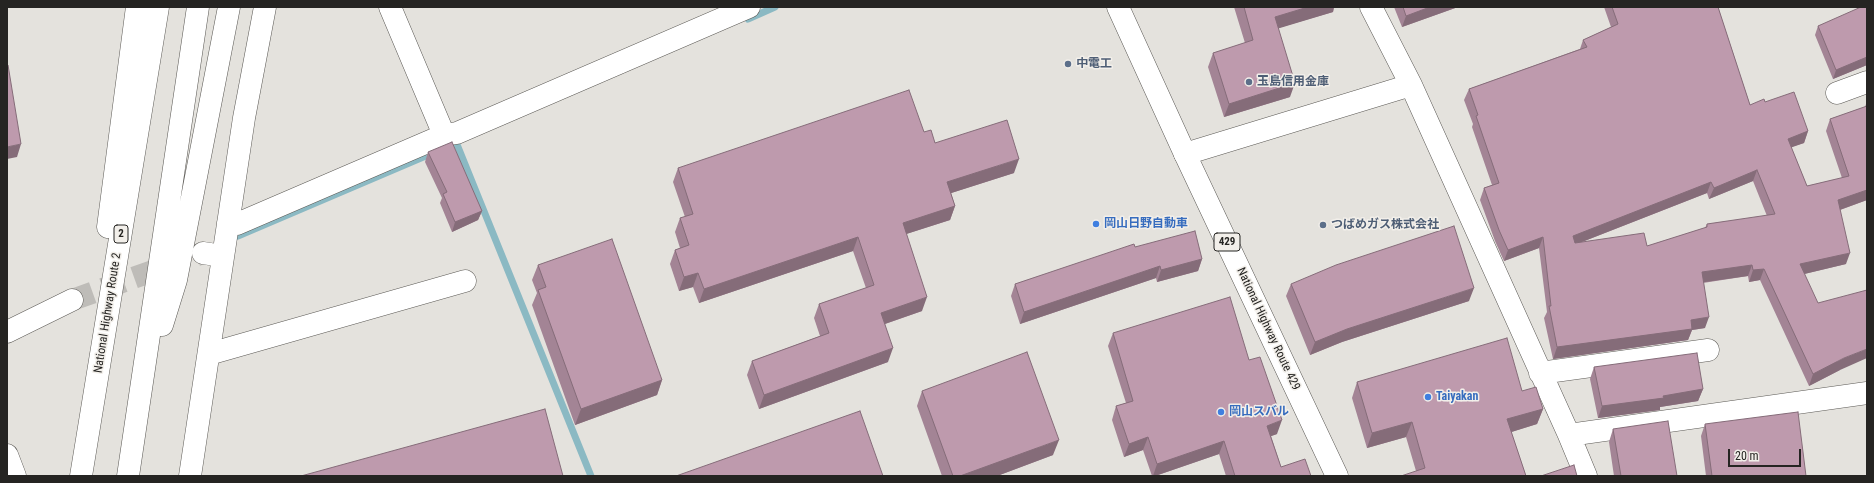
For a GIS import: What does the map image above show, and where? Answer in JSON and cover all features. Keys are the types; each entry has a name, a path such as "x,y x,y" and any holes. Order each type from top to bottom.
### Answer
{"main road":[{"path":"83,469 111,200 137,7"},
{"name":"National Highway Route 2","path":"83,469 158,7"},
{"path":"128,476 198,7"},
{"path":"141,393 176,280 229,7"},
{"path":"190,476 209,354 213,255 228,223 244,118 265,7"},
{"path":"390,7 450,134"},
{"path":"228,223 237,224 750,7"},
{"name":"National Highway Route 429","path":"1118,7 1185,154 1337,476"},
{"path":"1371,7 1411,85 1540,373 1570,435 1586,476"},
{"path":"1837,93 1867,82"},
{"path":"1185,154 1411,85"},
{"path":"209,354 465,281"},
{"path":"7,332 72,300"},
{"path":"1540,373 1708,350"},
{"path":"1570,435 1867,393"},
{"path":"7,454 15,476"}],"building":[{"path":"1244,7 1308,7 1275,17 1295,83 1229,104 1213,53 1253,40"},
{"path":"1403,7 1430,7 1406,16"},
{"path":"1612,7 1718,7 1750,105 1764,99 1765,102 1794,92 1808,131 1788,139 1807,186 1849,176 1830,119 1867,106 1867,190 1838,200 1850,253 1800,264 1818,303 1867,290 1867,349 1844,358 1813,374 1764,269 1753,270 1752,265 1702,272 1709,317 1691,320 1692,329 1557,347 1549,306 1551,306 1543,237 1508,250 1484,188 1499,183 1476,116 1478,115 1469,89 1587,47 1583,40 1618,24","holes":["1757,170 1775,214 1707,224 1707,227 1647,246 1644,233 1575,243 1573,236 1711,182 1714,188"]},
{"path":"1861,7 1867,7 1867,57 1836,70 1818,26"},
{"path":"7,65 21,144 7,147"},
{"path":"909,90 924,132 931,130 935,143 1007,120 1019,159 947,182 955,206 903,223 927,297 881,313 893,348 764,395 752,361 829,333 819,304 874,285 858,237 704,289 698,273 684,277 675,250 689,245 680,218 693,214 678,168"},
{"path":"452,142 482,211 455,222 443,194 447,192 428,152"},
{"path":"1454,226 1474,288 1347,329 1315,342 1291,284 1336,265"},
{"path":"1195,231 1202,259 1161,270 1160,266 1024,312 1015,284 1134,244 1135,247"},
{"path":"612,239 662,380 581,409 538,290 546,287 538,265"},
{"path":"1230,297 1249,360 1260,357 1282,420 1267,426 1281,467 1305,459 1311,476 1235,476 1224,441 1157,464 1148,437 1129,444 1116,406 1133,401 1113,333"},
{"path":"1507,338 1522,391 1536,387 1543,409 1507,419 1526,476 1401,476 1425,468 1412,422 1372,433 1357,382"},
{"path":"1027,352 1059,440 960,476 953,476 922,391"},
{"path":"1697,353 1703,389 1663,396 1664,398 1602,406 1594,367"},
{"path":"545,409 563,476 301,476"},
{"path":"860,411 883,476 676,476"},
{"path":"1798,412 1806,476 1712,476 1705,424"},
{"path":"1668,421 1677,476 1621,476 1613,429"},
{"path":"1574,465 1577,476 1541,476"}],"waterway":[{"path":"748,19 775,7"},
{"path":"454,137 591,476"},
{"path":"238,236 435,152"}],"tunnel":[{"path":"72,300 203,253"}],"place":[{"name":"中電工","path":"1068,64"},
{"name":"玉島信用金庫","path":"1249,82"},
{"name":"岡山日野自動車","path":"1096,224"},
{"name":"つばめガス株式会社","path":"1323,225"},
{"name":"Taiyakan","path":"1428,397"},
{"name":"岡山スバル","path":"1221,412"}]}
